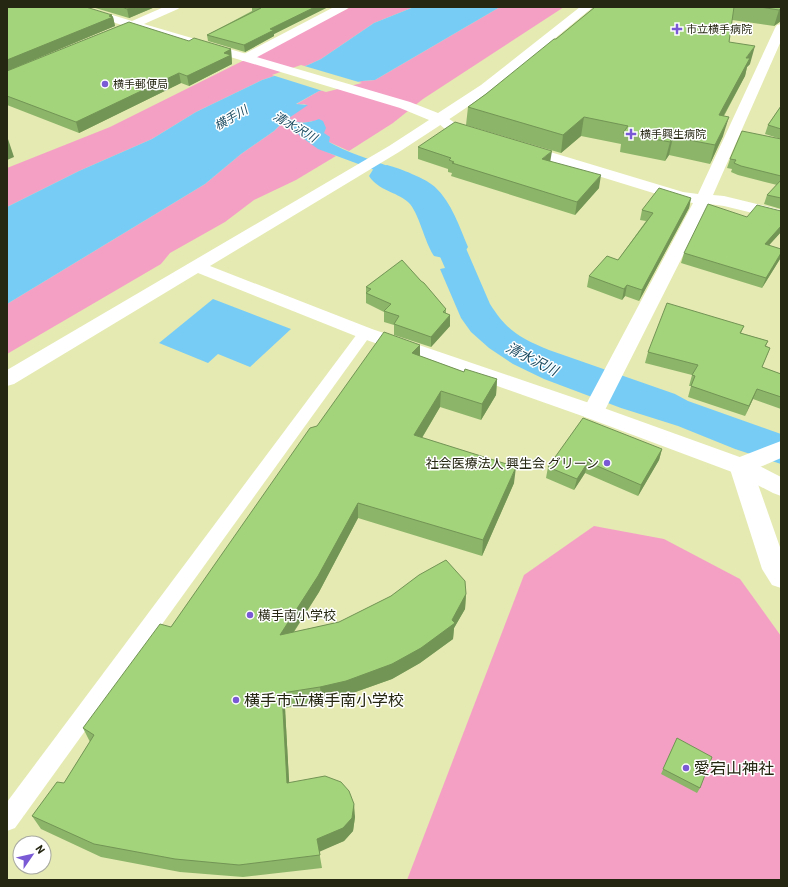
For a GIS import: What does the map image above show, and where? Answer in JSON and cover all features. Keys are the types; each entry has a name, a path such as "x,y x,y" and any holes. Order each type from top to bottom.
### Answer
{"street":[{"path":"74,7 405,105 440,120 450,126 487,138"},
{"path":"113,33 174,7"},
{"path":"246,58 342,7"},
{"path":"7,379 197,267 440,120 486,88 587,7"},
{"path":"595,408 703,200 741,134 770,63 781,28"},
{"path":"510,145 682,197 724,201 781,215"},
{"path":"197,267 365,333 595,408 746,463 781,487"},
{"path":"746,463 781,448"},
{"path":"746,463 775,569 781,578"}],"lane":[{"path":"7,820 365,333"}],"shaded area":[{"path":"351,7 414,7 374,23 321,59 308,65 262,80 196,112 152,139 79,171 7,207 7,168 110,127"},
{"path":"500,7 564,7 423,99 393,123 349,151 329,142 329,139 312,121 300,122 289,118 306,104 295,105 319,91 362,81 375,80"},
{"path":"283,122 291,125 298,133 317,147 336,156 296,180 254,200 225,222 170,253 161,264 7,354 7,304 205,184 241,154 274,131"},
{"path":"594,526 664,539 740,579 781,636 781,880 407,880 524,575"}],"water":[{"name":"横手川","path":"414,7 500,7 375,80 362,81 319,91 296,104 308,105 289,118 296,122 304,123 319,119 323,121 326,128 324,133 330,137 329,142 343,149 408,174 436,191 446,202 490,304 502,321 515,333 530,342 549,350 675,394 688,401 781,434 781,464 735,449 678,426 621,408 544,379 513,364 489,348 471,332 461,318 440,269 445,268 434,243 429,243 414,196 409,190 416,186 406,180 396,178 318,149 300,136 288,122 283,122 274,131 241,154 205,184 7,304 7,207 79,171 152,139 196,112 262,80 308,65 321,59 374,23"},
{"path":"213,299 291,329 250,367 218,354 208,363 159,343"}],"pier":[{"path":"301,65 362,83 326,92 272,75"}],"building":[{"path":"7,7 86,7 112,15 109,16 113,17 7,60"},
{"path":"259,7 315,7 270,29 274,30 244,45 207,35 261,8"},
{"path":"595,7 734,7 729,42 755,46 746,58 750,58 719,115 729,117 715,145 673,137 670,142 623,133 628,126 584,117 563,135 468,107"},
{"path":"760,7 781,7 781,8 779,10"},
{"path":"129,22 189,41 194,38 231,49 224,53 231,55 187,76 179,73 76,122 7,96 7,71"},
{"path":"781,106 781,129 768,125"},
{"path":"455,122 552,151 542,159 601,175 577,202 452,163 454,162 449,160 451,158 418,147"},
{"path":"742,131 781,139 781,176 741,166 734,163 736,160 730,159"},
{"path":"781,180 781,198 767,195"},
{"path":"659,188 691,198 642,290 627,285 624,289 589,276 607,256 618,260 653,213 642,210"},
{"path":"708,204 747,217 757,205 781,211 781,226 765,244 781,249 781,253 766,278 684,253"},
{"path":"402,260 446,309 443,312 450,315 431,337 394,324 399,316 384,311 391,304 366,293 371,289 366,287"},
{"path":"667,303 744,326 740,333 768,341 765,346 770,348 762,367 781,374 781,397 757,389 749,406 691,386 695,376 692,375 698,365 648,352"},
{"name":"横手南小学校","path":"384,332 420,345 412,353 464,372 465,369 497,379 482,404 441,391 414,435 516,467 483,540 358,503 318,576 280,635 339,622 391,596 419,575 446,560 465,581 466,594 452,620 455,623 421,648 392,664 346,681 282,693 287,783 325,776 341,782 349,791 354,804 352,818 343,828 317,839 320,855 239,865 175,859 94,844 32,816 57,782 64,783 94,735 83,728 160,624 171,627 310,428 317,426"},
{"name":"社会医療法人 興生会 グリーン","path":"583,418 662,449 641,485 588,462 577,479 548,467"},
{"name":"愛宕山神社","path":"677,738 712,757 700,788 663,769"}],"waterway":[{"name":"清水沢川","path":"387,176 421,194 433,210 448,247"}],"place":[{"name":"市立横手病院","path":"677,29"},
{"name":"横手郵便局","path":"105,84"},
{"name":"横手興生病院","path":"631,134"},
{"name":"社会医療法人 興生会 グリーン","path":"607,463"},
{"name":"横手南小学校","path":"250,615"},
{"name":"横手市立横手南小学校","path":"236,700"},
{"name":"愛宕山神社","path":"686,768"}]}
